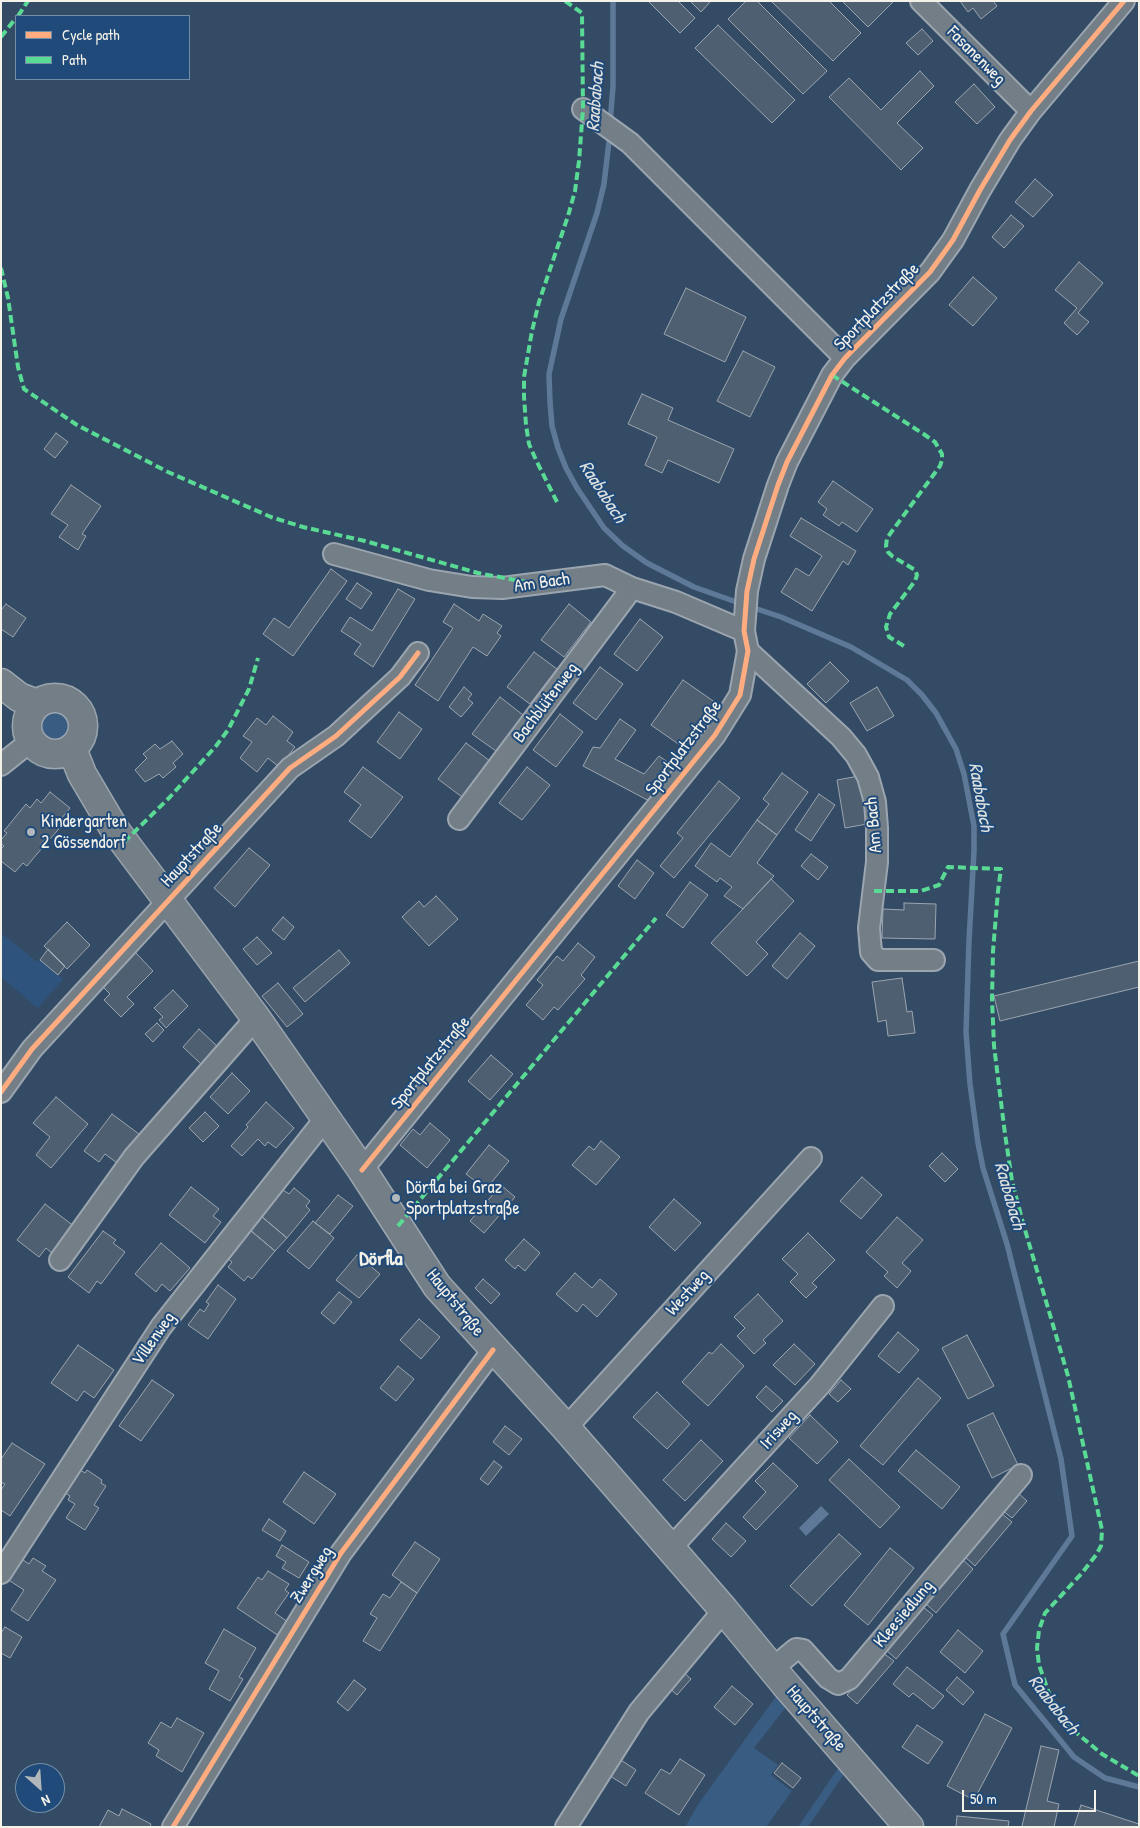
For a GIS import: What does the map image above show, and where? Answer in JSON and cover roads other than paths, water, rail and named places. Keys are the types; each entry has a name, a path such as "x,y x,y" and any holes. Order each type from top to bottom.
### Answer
{"main road":[{"path":"1,684 19,697 37,704"},
{"path":"55,697 67,700 77,708 82,718 83,731 72,749 58,754 47,753 38,749 31,742 26,725 29,714 37,704 55,697"},
{"name":"Hauptstraße","path":"72,749 82,774 115,830 256,1018 362,1170 437,1286 493,1350 566,1428 909,1827"}],"street":[{"name":"Fasanenweg","path":"921,1 1031,111"},
{"name":"Sportplatzstraße","path":"362,1170 715,735 740,695 746,632 747,590 754,559 787,462 832,375 845,358 919,285 941,258 985,182 1031,111 1117,4"},
{"path":"588,113 630,143 845,358"},
{"name":"Am Bach","path":"334,554 429,580 472,587 502,588 605,575 632,588 676,602 746,632 856,754 868,777 875,802 878,828 877,862 869,928 871,952 878,960 934,960"},
{"name":"Bachblütenweg","path":"460,819 632,588"},
{"name":"Hauptstraße","path":"1,1092 32,1049 290,768 336,736 400,678 418,653"},
{"path":"1,765 31,742"},
{"path":"60,1260 134,1157 256,1018"},
{"name":"Villenweg","path":"1,1573 161,1327 325,1119"},
{"name":"Westweg","path":"566,1428 811,1158"},
{"name":"Irisweg","path":"670,1549 820,1385 883,1306"},
{"name":"Zwergweg","path":"173,1827 341,1553 493,1350"},
{"name":"Kleesiedlung","path":"774,1668 796,1649 803,1650 828,1678 838,1684 849,1679 1022,1475"},
{"path":"566,1827 639,1712 724,1610"}],"waterway":[{"name":"Raababach","path":"610,124 613,86 613,1"},
{"name":"Raababach","path":"610,133 604,184 597,213 561,319 549,374 552,426 558,448 577,488 604,528 623,546 647,563 694,587 742,604"},
{"name":"Raababach","path":"751,607 781,617 851,647 907,680 936,713 956,749 964,774 974,826 966,1032 970,1084 978,1143 983,1168 1007,1244 1061,1459 1072,1536 1003,1634 1015,1685 1074,1757 1105,1778 1139,1787"}],"place":[{"name":"Kindergarten 2 Gössendorf","path":"31,832"},
{"name":"Dörfla bei Graz Sportplatzstraße","path":"396,1198"}],"district":[{"name":"Dörfla","path":"381,1260"}]}
